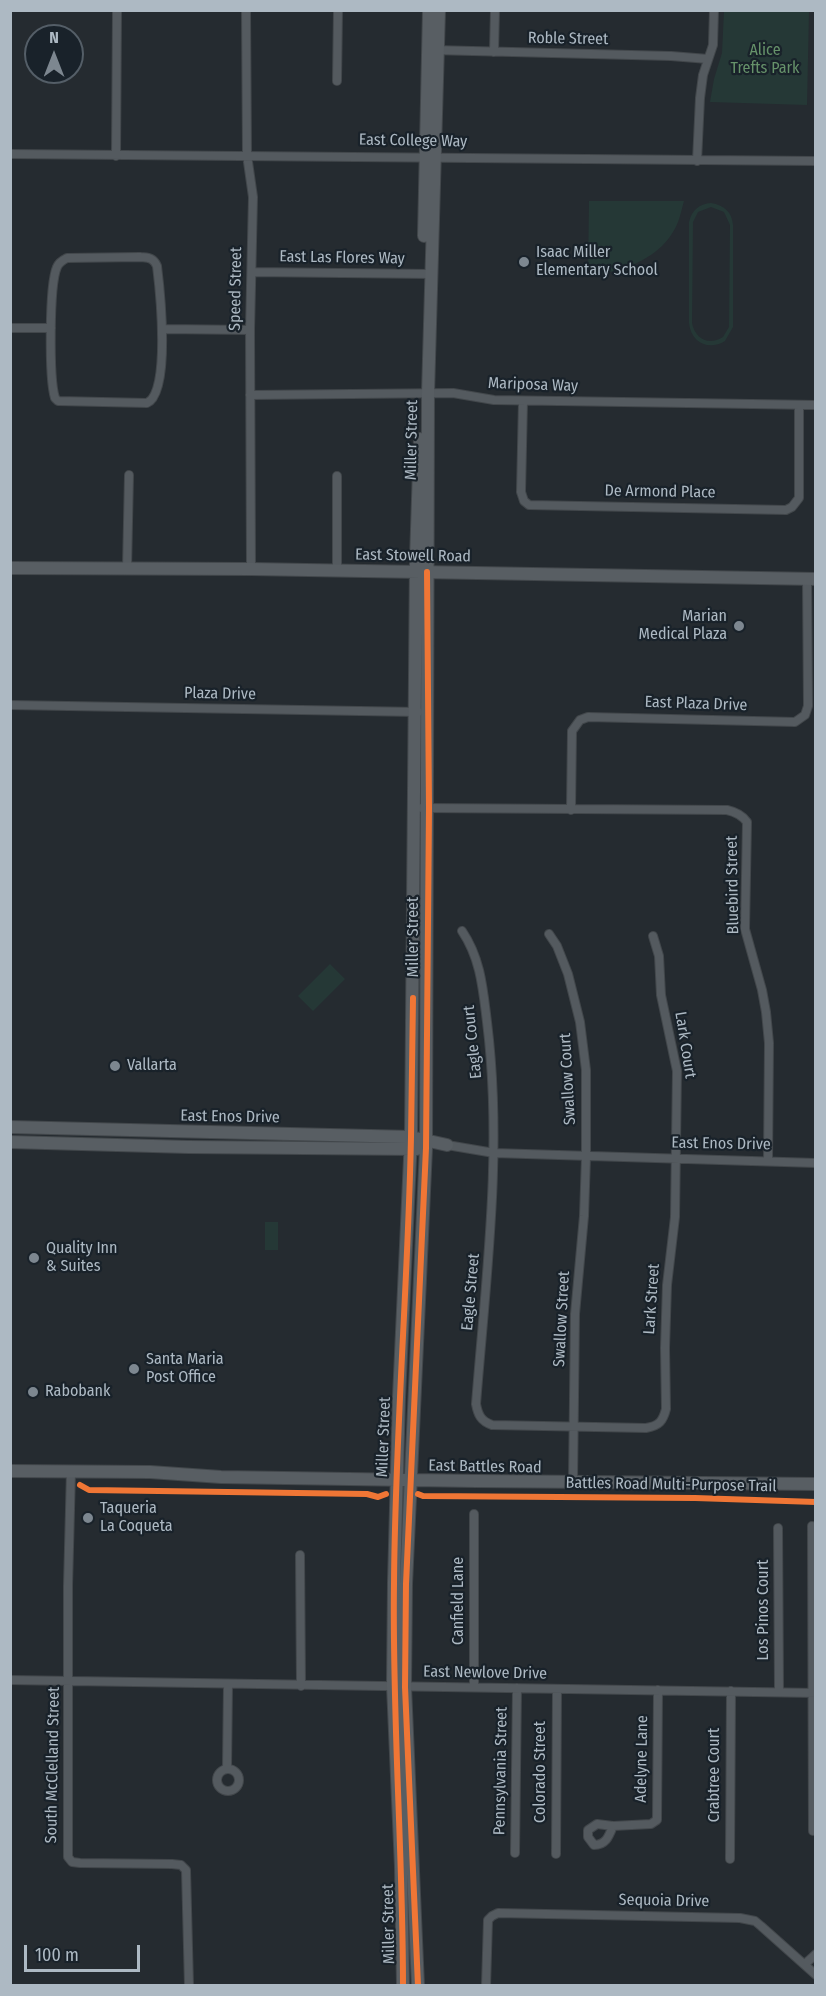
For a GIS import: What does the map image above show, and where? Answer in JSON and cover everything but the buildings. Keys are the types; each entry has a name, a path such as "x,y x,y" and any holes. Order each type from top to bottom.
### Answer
{"street":[{"path":"116,156 117,10"},
{"name":"Speed Street","path":"246,10 248,155 253,197 250,330 251,569"},
{"path":"337,81 338,10"},
{"name":"Miller Street","path":"429,10 433,50"},
{"name":"Miller Street","path":"418,1986 399,1686 406,1584 426,1144 429,808 422,712 421,572 429,156 433,50 439,10"},
{"path":"494,52 495,10"},
{"path":"698,161 700,98 713,45 714,10"},
{"name":"Roble Street","path":"433,50 708,59"},
{"name":"East College Way","path":"10,154 816,161"},
{"path":"140,257 155,260 163,330 155,397 147,403 58,401 55,398 51,364 51,328 56,268 61,261 67,258 140,257"},
{"name":"East Las Flores Way","path":"252,272 427,273"},
{"path":"10,328 51,328"},
{"path":"163,330 250,330"},
{"name":"Mariposa Way","path":"250,394 453,393 494,400 524,401 816,405"},
{"name":"De Armond Place","path":"524,401 521,492 524,501 529,505 786,510 792,507 799,498 799,405"},
{"path":"127,569 129,475"},
{"path":"337,571 338,476"},
{"name":"East Stowell Road","path":"10,568 251,569 812,579"},
{"name":"East Plaza Drive","path":"571,810 572,731 580,720 597,716 795,722 800,720 806,710 812,579"},
{"name":"Plaza Drive","path":"10,705 422,712"},
{"name":"Miller Street","path":"403,1986 396,1479 411,1143 414,808 422,712"},
{"path":"414,808 571,810"},
{"name":"Bluebird Street","path":"571,810 728,810 736,812 747,822 745,929 762,990 769,1043 768,1161"},
{"name":"Eagle Court","path":"462,931 472,945 482,983 491,1054 494,1154"},
{"name":"Swallow Court","path":"549,934 564,964 582,1032 586,1070 586,1157"},
{"name":"Lark Court","path":"653,936 659,956 661,995 677,1071 676,1160"},
{"name":"East Enos Drive","path":"10,1127 447,1145 494,1154 816,1163"},
{"name":"East Enos Drive","path":"10,1142 411,1143"},
{"name":"Eagle Street","path":"494,1154 492,1227 477,1413 482,1420 492,1425 573,1427"},
{"name":"Swallow Street","path":"573,1482 575,1314 584,1216 586,1157"},
{"name":"Lark Street","path":"573,1427 646,1428 661,1422 666,1409 664,1348 667,1285 675,1217 676,1160"},
{"name":"East Battles Road","path":"10,1471 150,1472 221,1477 816,1484"},
{"name":"South McClelland Street","path":"71,1471 68,1586 68,1857 72,1862 80,1863 172,1864 181,1865 186,1870 189,1986"},
{"name":"Canfield Lane","path":"474,1514 474,1688"},
{"path":"812,1526 813,1831"},
{"name":"Los Pinos Court","path":"778,1528 779,1692"},
{"path":"300,1555 301,1686"},
{"name":"East Newlove Drive","path":"10,1680 814,1693"},
{"path":"227,1769 228,1684"},
{"name":"Pennsylvania Street","path":"515,1853 517,1688"},
{"name":"Colorado Street","path":"556,1854 557,1689"},
{"name":"Adelyne Lane","path":"613,1826 651,1824 657,1820 658,1690"},
{"name":"Crabtree Court","path":"730,1859 731,1691"},
{"name":"Sequoia Drive","path":"486,1986 488,1920 498,1913 740,1918 755,1921 762,1926 816,1975"},
{"path":"805,1964 816,1954"}],"green space":[{"name":"Alice Trefts Park","path":"724,11 809,11 807,105 710,102 722,53"},
{"path":"589,201 684,201 675,229 657,251 624,268 588,276"},
{"path":"707,204 723,207 731,216 733,225 733,327 725,341 713,345 697,340 690,330 689,323 689,222 697,208","holes":["711,207 724,212 730,225 729,327 723,337 708,341 699,337 692,323 693,222 698,212"]},
{"path":"330,964 345,979 313,1011 298,996"},
{"path":"265,1222 278,1222 278,1250 265,1250"}],"cycle path":[{"path":"418,1986 405,1687 406,1584 426,1148 429,808 427,572"},
{"path":"403,1986 394,1584 409,1193 413,998"},
{"path":"80,1485 89,1490 367,1494 378,1497 386,1494"},
{"name":"Battles Road Multi-Purpose Trail","path":"418,1494 423,1496 695,1498 816,1502"}],"place":[{"name":"Isaac Miller Elementary School","path":"524,262"},
{"name":"Marian Medical Plaza","path":"739,626"},
{"name":"Vallarta","path":"115,1066"},
{"name":"Quality Inn & Suites","path":"34,1258"},
{"name":"Santa Maria Post Office","path":"134,1369"},
{"name":"Rabobank","path":"33,1392"},
{"name":"Taqueria La Coqueta","path":"88,1518"}]}
